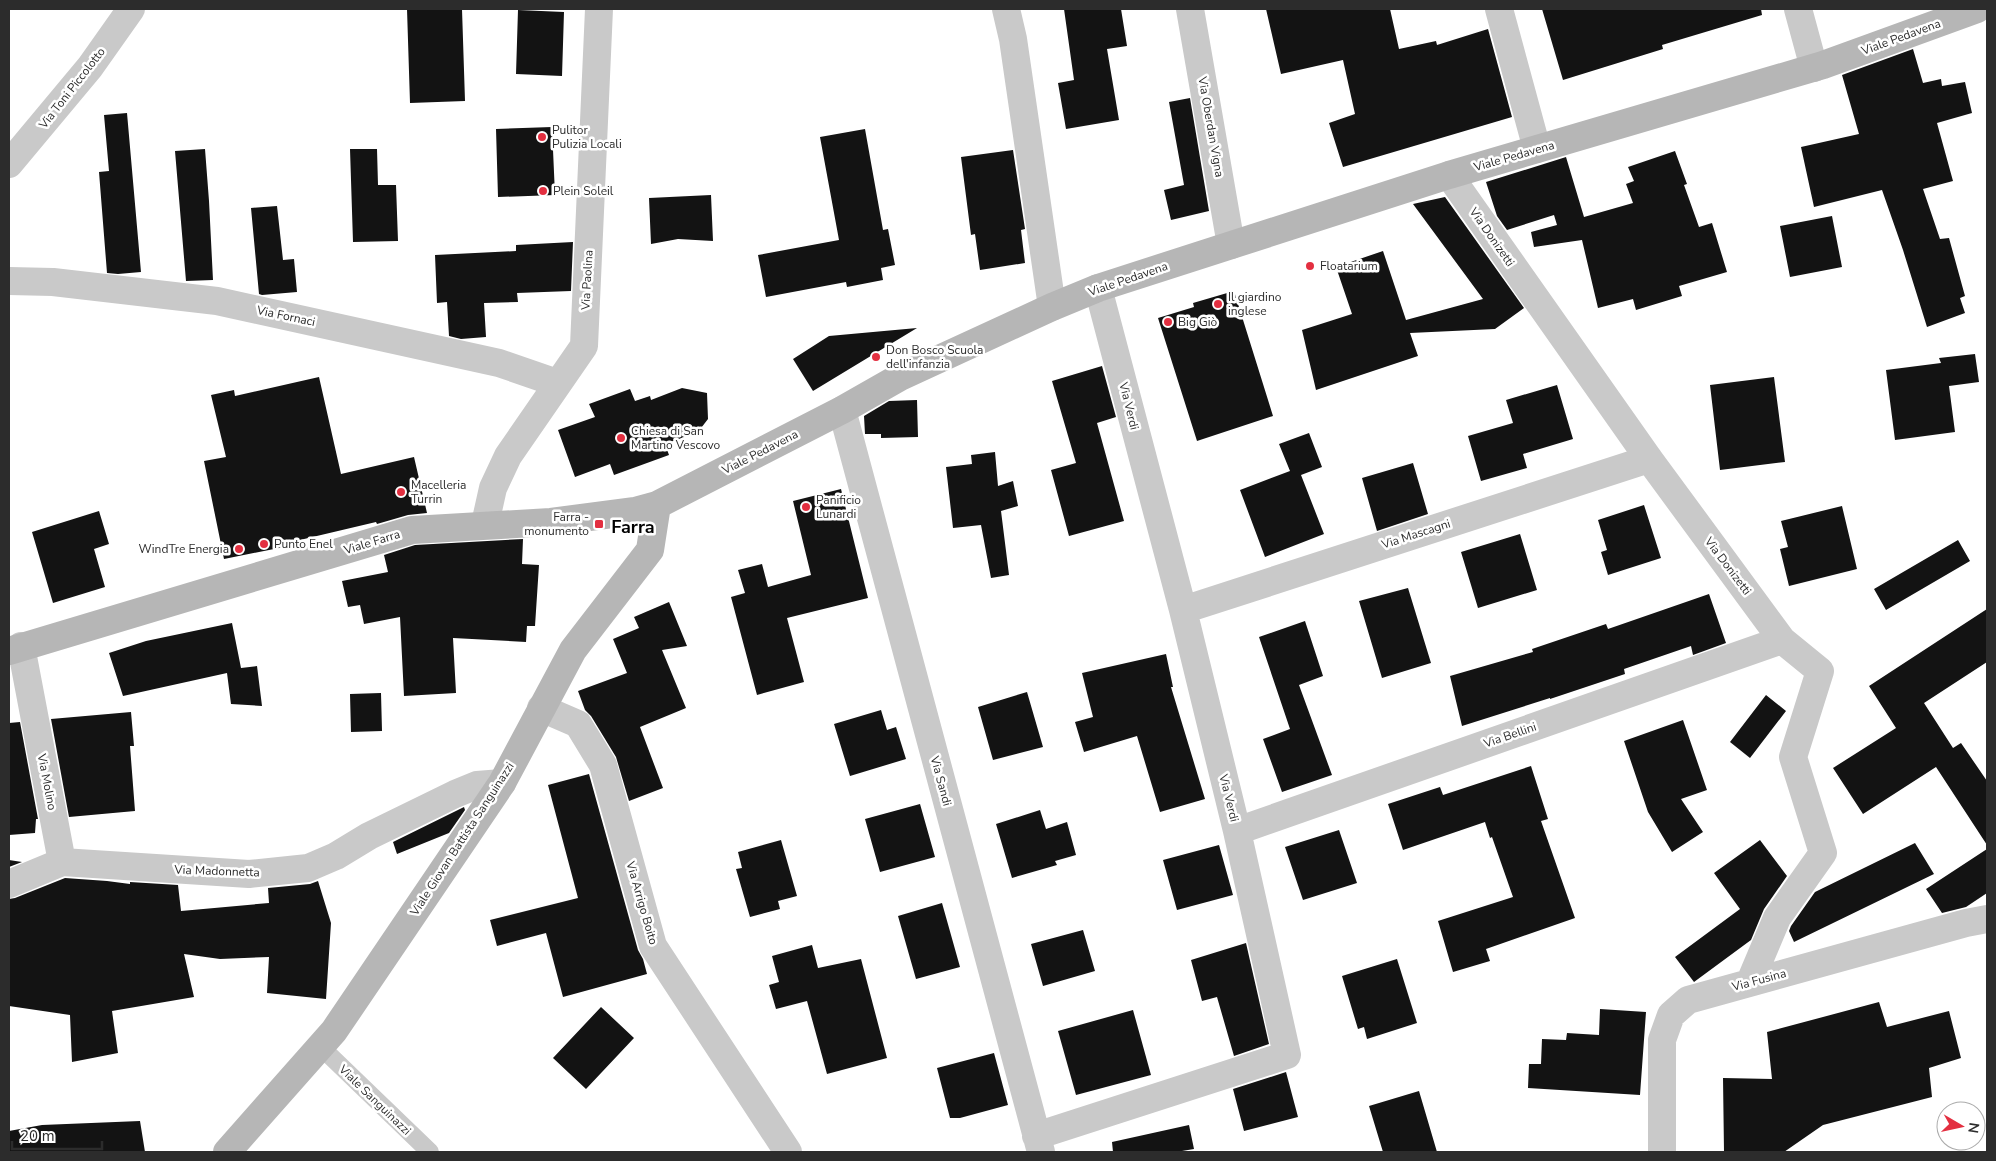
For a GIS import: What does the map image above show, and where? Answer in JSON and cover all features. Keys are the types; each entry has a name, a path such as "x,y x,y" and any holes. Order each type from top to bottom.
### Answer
{"main road":[{"name":"Viale Pedavena","path":"657,505 842,410 900,377 1052,307 1098,288 1448,175 1814,68 1977,9"},
{"name":"Viale Farra","path":"15,648 412,530 578,519 635,511 657,505"},
{"name":"Viale Giovan Battista Sanguinazzi","path":"227,1152 334,1031 502,783 573,650 650,550 657,505"}],"street":[{"name":"Via Toni Piccolotto","path":"9,164 90,68 131,9"},
{"name":"Via Paolina","path":"485,524 493,488 508,456 584,346 598,9"},
{"path":"1006,9 1013,39 1052,307"},
{"name":"Via Oberdan Vigna","path":"1190,9 1231,245"},
{"path":"1499,9 1537,149"},
{"path":"1798,9 1814,68"},
{"name":"Via Donizetti","path":"1448,175 1648,459 1782,640 1820,671 1793,757 1823,852 1777,918 1750,982"},
{"name":"Via Fornaci","path":"9,281 53,282 216,300 499,363 557,383"},
{"name":"Via Verdi","path":"1038,1144 1287,1055 1237,831 1183,610 1098,288"},
{"name":"Via Sandi","path":"842,410 1038,1144"},
{"name":"Via Mascagni","path":"1183,610 1648,459"},
{"name":"Via Bellini","path":"1237,831 1782,640"},
{"name":"Via Molino","path":"15,648 62,862"},
{"name":"Via Arrigo Boito","path":"541,708 578,724 603,765 653,946 788,1152"},
{"name":"Via Madonnetta","path":"62,862 249,874 308,868 336,856 369,836 455,794 477,785 502,783"},
{"path":"9,884 62,862"},
{"name":"Via Fusina","path":"1662,1152 1662,1040 1671,1015 1688,1000 1966,923 1987,919"}],"lane":[{"name":"Viale Sanguinazzi","path":"321,1047 430,1152"}],"building":[{"path":"407,9 462,9 465,101 410,103"},
{"path":"1064,9 1121,9 1127,46 1107,49 1119,120 1066,129 1058,83 1074,80"},
{"path":"1266,9 1390,9 1399,49 1436,41 1437,45 1488,29 1512,117 1343,167 1329,123 1355,114 1343,60 1281,74"},
{"path":"1542,9 1761,9 1762,15 1662,45 1663,49 1563,80"},
{"path":"518,10 564,12 562,76 516,74"},
{"path":"1913,49 1923,83 1941,79 1942,86 1965,82 1972,113 1937,123 1953,181 1923,189 1940,239 1949,238 1965,296 1960,298 1965,313 1927,327 1882,190 1814,207 1801,147 1859,134 1842,75"},
{"path":"1190,98 1209,211 1171,220 1164,190 1184,185 1169,102"},
{"path":"127,113 141,272 118,274 107,273 99,172 109,171 104,115"},
{"path":"552,127 555,195 498,197 496,129"},
{"path":"865,129 883,230 888,229 895,265 881,268 883,280 847,287 846,282 766,297 758,255 839,240 820,137"},
{"path":"205,149 213,280 186,281 175,151"},
{"path":"350,149 377,149 378,185 396,185 398,241 353,242"},
{"path":"1013,150 1025,229 1021,230 1025,263 980,270 975,234 971,235 961,157"},
{"path":"1675,151 1687,184 1684,185 1699,227 1712,223 1727,272 1679,286 1682,296 1636,310 1633,299 1598,308 1582,240 1534,247 1531,232 1557,225 1554,215 1507,230 1497,216 1486,182 1566,157 1584,217 1633,203 1626,184 1634,181 1628,167"},
{"path":"711,195 713,241 678,239 651,244 649,198"},
{"path":"1445,197 1524,308 1495,329 1410,333 1418,356 1316,390 1302,330 1352,314 1336,267 1383,251 1406,320 1483,299 1413,204"},
{"path":"277,206 283,260 294,259 297,292 262,295 259,294 251,208"},
{"path":"1832,216 1842,267 1790,277 1780,226"},
{"path":"573,242 571,291 517,293 518,302 484,303 486,337 461,339 449,336 447,302 437,303 435,255 516,251 516,245"},
{"path":"1234,291 1273,416 1197,441 1158,318 1194,307 1193,303"},
{"path":"917,328 813,391 793,359 829,336"},
{"path":"1975,354 1979,382 1949,386 1955,432 1895,440 1886,370 1941,363 1939,358"},
{"path":"1102,366 1116,417 1097,423 1124,521 1069,536 1051,470 1076,463 1052,381"},
{"path":"319,377 341,474 414,457 427,513 408,515 377,524 376,522 283,544 284,547 224,559 204,461 226,457 211,395 234,390 235,396"},
{"path":"1774,377 1785,462 1720,470 1710,385"},
{"path":"1557,385 1573,439 1523,454 1527,468 1481,481 1468,436 1513,423 1506,400"},
{"name":"Chiesa di San Martino Vescovo","path":"682,388 707,393 708,419 698,432 665,444 669,455 614,475 610,464 575,477 558,430 595,417 589,404 630,389 635,401 650,396 651,400"},
{"path":"917,400 918,437 881,438 881,434 865,434 864,416 889,401"},
{"path":"1309,433 1322,467 1301,475 1324,534 1265,557 1240,490 1290,471 1279,444"},
{"path":"995,452 998,486 1013,481 1018,506 1001,511 1009,575 991,578 981,525 953,528 946,467 972,464 971,455"},
{"path":"1413,463 1428,514 1377,531 1362,478"},
{"path":"841,489 868,598 787,618 804,682 757,695 731,597 745,593 738,570 762,564 768,587 811,575 793,501"},
{"path":"1644,505 1661,558 1608,575 1601,552 1607,550 1598,520"},
{"path":"1842,506 1857,569 1789,586 1780,549 1788,547 1781,521"},
{"path":"99,511 109,544 94,549 105,587 53,603 32,532"},
{"path":"1520,534 1537,590 1478,608 1461,552"},
{"path":"523,539 522,564 539,565 535,626 527,626 526,642 453,638 456,693 404,696 400,617 364,624 360,605 348,607 342,581 388,572 384,555 415,545"},
{"path":"1958,540 1970,561 1886,610 1874,589"},
{"path":"1408,588 1431,663 1382,678 1359,601"},
{"path":"1709,594 1726,643 1693,655 1691,646 1624,669 1625,674 1462,726 1450,676 1533,652 1532,649 1606,624 1608,629"},
{"path":"669,602 687,646 662,650 686,708 640,727 663,788 629,801 616,757 591,716 585,710 578,691 627,673 613,639 639,628 634,617"},
{"path":"1987,609 1987,662 1924,703 1953,748 1961,743 1987,781 1987,845 1936,767 1863,814 1833,768 1896,728 1869,686"},
{"path":"1305,621 1323,676 1299,685 1332,775 1282,792 1263,739 1290,729 1259,637"},
{"path":"232,623 241,668 257,666 262,706 231,704 227,673 123,696 109,653 146,641"},
{"path":"1166,654 1173,687 1171,687 1205,799 1160,812 1137,736 1084,752 1075,722 1093,717 1082,673"},
{"path":"1027,692 1043,747 993,760 978,707"},
{"path":"381,693 382,731 351,732 350,694"},
{"path":"1766,695 1786,711 1750,758 1730,742"},
{"path":"881,710 887,730 896,727 906,759 850,776 834,724"},
{"path":"131,712 134,746 130,746 135,811 69,817 51,719"},
{"path":"1683,720 1707,790 1681,799 1703,832 1672,852 1648,812 1624,741"},
{"path":"20,722 38,819 36,819 35,833 9,835 9,723"},
{"path":"1531,766 1548,819 1541,821 1575,918 1486,949 1490,961 1453,972 1438,921 1513,897 1492,837 1490,838 1485,822 1403,850 1388,804 1440,787 1443,795"},
{"path":"589,774 638,950 643,959 647,974 563,997 546,933 497,946 490,920 578,898 548,785"},
{"path":"920,804 935,857 880,872 865,819"},
{"path":"464,807 465,810 449,833 397,854 393,842"},
{"path":"1040,810 1046,829 1067,822 1076,855 1055,861 1057,865 1012,878 996,824"},
{"path":"1339,830 1357,883 1303,900 1285,847"},
{"path":"781,840 797,896 778,901 780,909 750,917 736,869 742,868 738,852"},
{"path":"1760,840 1787,876 1764,909 1751,940 1694,982 1675,957 1740,909 1714,873"},
{"path":"1915,843 1934,874 1794,942 1789,931 1791,926 1815,892"},
{"path":"1219,845 1233,895 1177,910 1163,860"},
{"path":"1987,849 1987,893 1966,907 1942,913 1926,889"},
{"path":"9,860 22,862 9,867"},
{"path":"65,878 130,884 130,882 178,885 181,911 269,903 268,888 310,884 318,881 331,923 326,999 267,993 269,957 220,959 184,954 194,997 112,1011 118,1053 72,1062 70,1015 9,1006 9,899"},
{"path":"942,903 960,967 916,979 898,916"},
{"path":"1083,930 1095,971 1043,986 1031,944"},
{"path":"1246,943 1269,1044 1234,1056 1217,997 1202,1001 1191,960"},
{"path":"812,945 818,968 861,959 887,1058 827,1074 807,1001 776,1009 769,985 779,982 772,956"},
{"path":"1397,959 1417,1023 1367,1039 1364,1027 1358,1029 1342,976"},
{"path":"1879,1002 1887,1027 1949,1011 1961,1058 1929,1068 1932,1097 1823,1125 1784,1152 1724,1152 1723,1078 1772,1079 1767,1032"},
{"path":"601,1007 634,1038 586,1089 553,1058"},
{"path":"1600,1009 1646,1012 1640,1095 1528,1088 1529,1064 1541,1064 1542,1039 1566,1040 1567,1033 1599,1035"},
{"path":"1133,1010 1151,1075 1076,1095 1058,1031"},
{"path":"994,1053 1008,1105 960,1118 950,1118 937,1068"},
{"path":"1286,1072 1298,1117 1244,1131 1233,1089"},
{"path":"1419,1091 1437,1152 1383,1152 1369,1106"},
{"path":"140,1121 145,1152 9,1152 9,1131 42,1125"},
{"path":"1189,1125 1194,1149 1176,1152 1113,1152 1112,1142"}],"place":[{"name":"Pulitor Pulizia Locali","path":"542,137"},
{"name":"Plein Soleil","path":"543,191"},
{"name":"Floatarium","path":"1310,266"},
{"name":"Il giardino inglese","path":"1218,304"},
{"name":"Big Giò","path":"1168,322"},
{"name":"Don Bosco Scuola dell'infanzia","path":"876,357"},
{"name":"Chiesa di San Martino Vescovo","path":"621,438"},
{"name":"Macelleria Turrin","path":"401,492"},
{"name":"Panificio Lunardi","path":"806,507"},
{"name":"Farra - monumento","path":"599,524"},
{"name":"Punto Enel","path":"264,544"},
{"name":"WindTre Energia","path":"239,549"}],"district":[{"name":"Farra","path":"633,527"}]}
